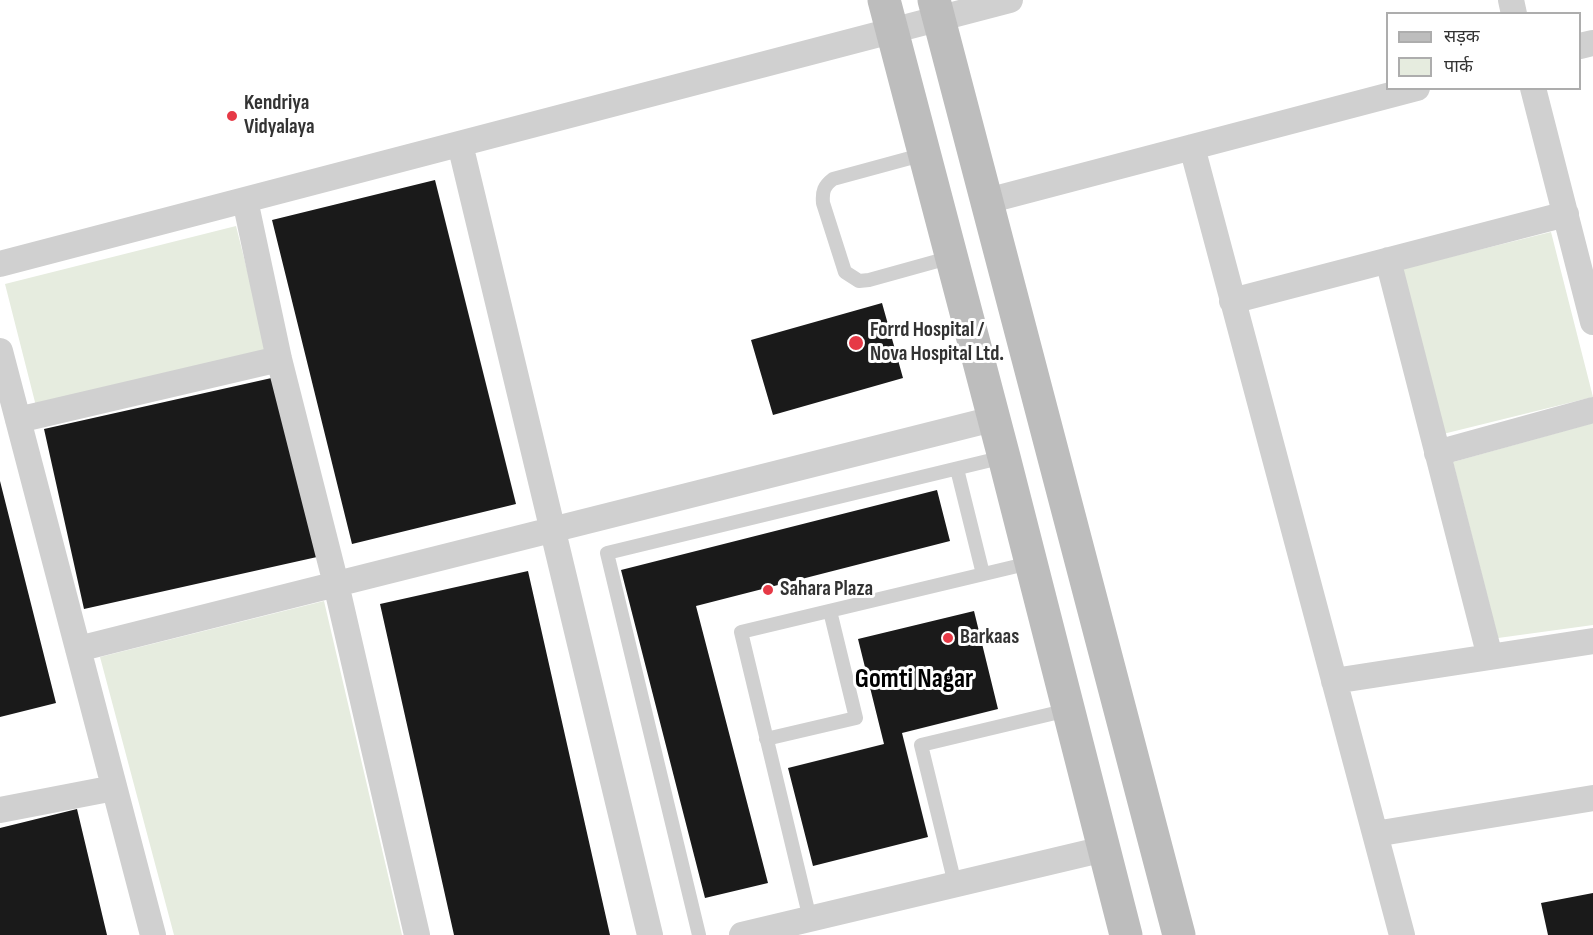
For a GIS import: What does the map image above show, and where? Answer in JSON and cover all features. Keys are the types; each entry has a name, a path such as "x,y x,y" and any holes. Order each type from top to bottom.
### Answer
{"street":[{"path":"884,0 1126,935"},
{"path":"0,264 892,31 937,9 1010,0"},
{"path":"937,9 1179,935"},
{"path":"987,201 1409,90"},
{"path":"1534,90 1593,322"},
{"path":"459,144 650,935"},
{"path":"1192,147 1402,935"},
{"path":"245,200 279,359 336,584 417,935"},
{"path":"1233,301 1566,214"},
{"path":"1388,260 1490,657"},
{"path":"0,351 153,935"},
{"path":"18,420 279,359"},
{"path":"1437,453 1593,410"},
{"path":"78,649 993,419"},
{"path":"1334,681 1593,641"},
{"path":"0,810 114,788"},
{"path":"1375,834 1593,798"},
{"path":"742,935 1104,849"}],"lane":[{"path":"925,154 833,179 826,184 822,193 823,203 845,272 859,281 952,257"},
{"path":"699,935 607,553 1004,458"},
{"path":"957,469 983,574"},
{"path":"810,919 741,632 1030,563"},
{"path":"766,739 856,718 830,611"},
{"path":"955,884 921,745 1068,710"}],"green space":[{"path":"236,226 269,357 38,414 5,284"},
{"path":"1551,232 1593,397 1443,434 1402,269"},
{"path":"1593,423 1593,625 1498,638 1453,462"},
{"path":"324,601 402,935 174,935 100,657"}],"building":[{"path":"435,180 516,504 352,544 272,220"},
{"path":"882,303 903,378 773,415 751,340"},
{"path":"276,377 317,557 84,609 44,429"},
{"path":"0,481 56,703 0,717"},
{"path":"937,490 950,541 696,606 768,883 705,898 621,570"},
{"path":"528,571 610,935 454,935 380,604"},
{"path":"974,611 998,709 902,733 928,837 813,866 788,768 884,744 858,639"},
{"path":"77,809 107,935 0,935 0,828"},
{"path":"1593,893 1593,935 1548,935 1541,903"}],"place":[{"name":"Kendriya Vidyalaya","path":"232,116"},
{"name":"Forrd Hospital / Nova Hospital Ltd.","path":"856,343"},
{"name":"Sahara Plaza","path":"768,590"},
{"name":"Barkaas","path":"948,638"}],"district":[{"name":"Gomti Nagar","path":"914,680"}]}
